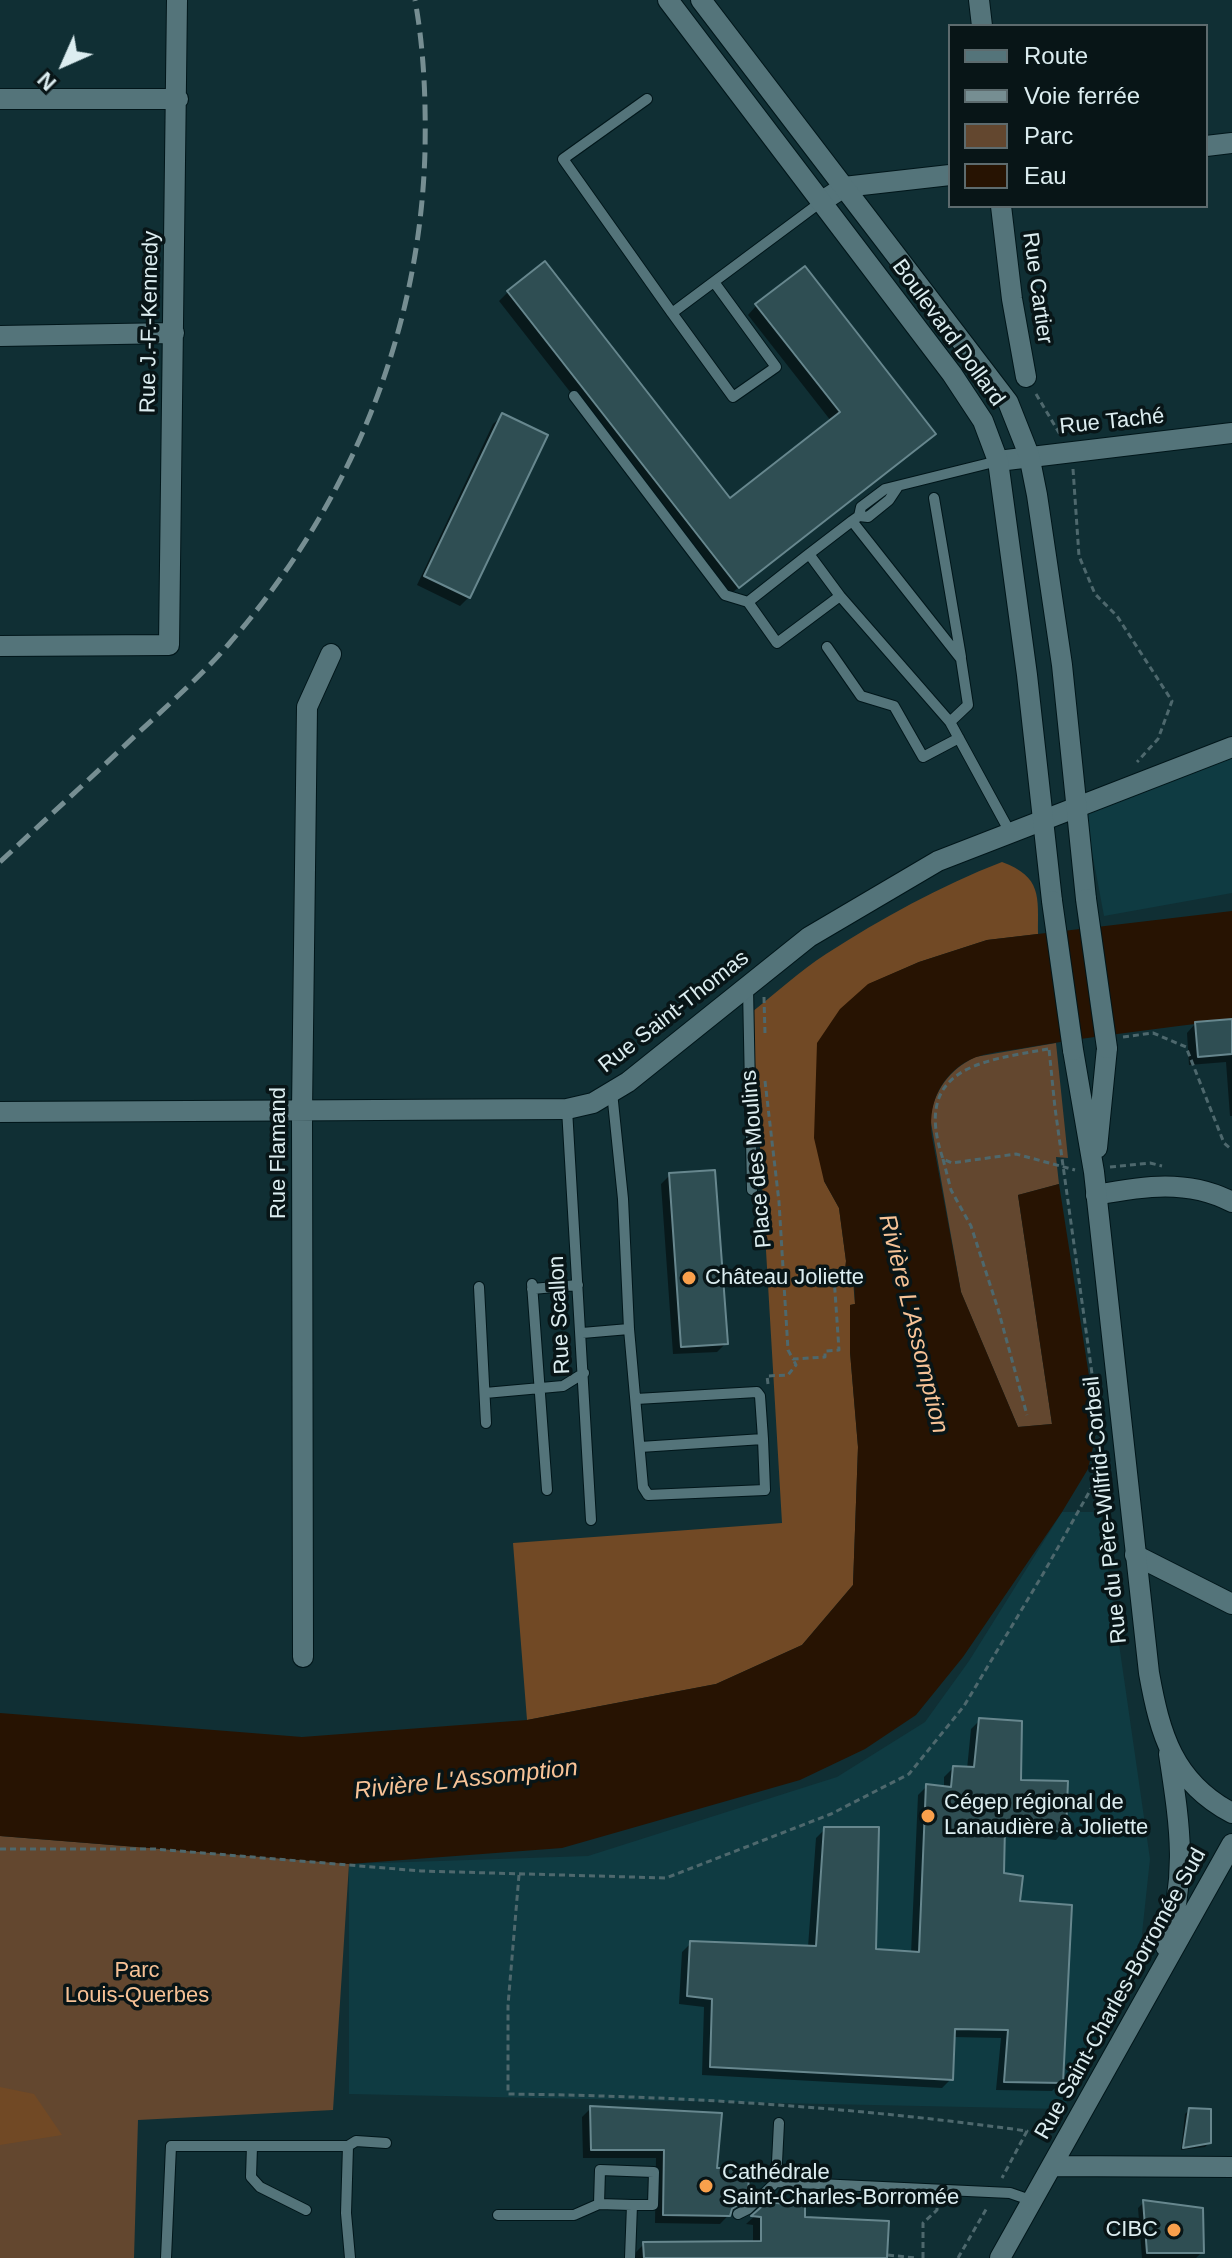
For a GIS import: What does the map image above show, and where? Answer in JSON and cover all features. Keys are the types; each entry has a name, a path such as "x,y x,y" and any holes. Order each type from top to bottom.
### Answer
{"street":[{"name":"Rue J.-F.-Kennedy","path":"0,646 169,645 177,0"},
{"name":"Boulevard Dollard","path":"668,0 952,374 983,421 998,461 1027,675 1052,901"},
{"name":"Boulevard Dollard","path":"701,0 1008,402 1029,455 1037,495 1062,665 1086,899"},
{"path":"979,0 982,24"},
{"path":"0,99 178,99"},
{"path":"1208,146 1232,143"},
{"path":"821,202 844,187 948,175"},
{"name":"Rue Cartier","path":"1001,208 1012,299 1026,377"},
{"path":"0,336 174,333"},
{"name":"Rue Taché","path":"998,461 1232,433"},
{"name":"Rue Flamand","path":"303,1657 302,1111 307,707 331,654"},
{"name":"Rue Saint-Thomas","path":"0,1112 567,1109 593,1103 628,1082 809,937 938,861 1232,747"},
{"name":"Rue du Père-Wilfrid-Corbeil","path":"1086,899 1109,1043 1094,1172"},
{"name":"Rue du Père-Wilfrid-Corbeil","path":"1052,901 1094,1172 1135,1555 1158,1721 1168,1747 1191,1782 1213,1803 1232,1813"},
{"path":"1096,1195 1149,1185 1168,1185 1201,1190 1232,1202"},
{"path":"1135,1555 1232,1604"},
{"path":"1156,1982 1172,1928 1182,1855 1168,1747"},
{"name":"Rue Saint-Charles-Borromée Sud","path":"1000,2258 1232,1844"},
{"path":"1053,2166 1232,2167"}],"lane":[{"path":"647,99 563,159 733,397 776,367 714,282"},
{"path":"672,313 821,202"},
{"path":"574,396 725,595 748,602 777,643 840,596"},
{"path":"748,602 855,518 868,517 889,500 897,488 998,461"},
{"path":"934,498 968,705 950,722"},
{"path":"855,518 961,659"},
{"path":"809,554 840,596 950,722 1011,834"},
{"path":"827,647 861,696 894,706 923,757 959,738"},
{"path":"748,987 752,1190"},
{"path":"612,1092 623,1199 629,1329 643,1487 648,1495 765,1490 760,1396 757,1392 636,1399"},
{"name":"Rue Scallon","path":"567,1109 591,1520"},
{"path":"547,1490 532,1286 578,1285"},
{"path":"479,1287 486,1423"},
{"path":"582,1333 629,1329"},
{"path":"485,1393 563,1386 584,1373"},
{"path":"640,1447 763,1439"},
{"path":"738,2214 748,2209 776,2182 779,2123"},
{"path":"166,2258 171,2146 348,2146 356,2141 386,2143"},
{"path":"252,2146 251,2177 260,2187 306,2210"},
{"path":"348,2146 346,2213 350,2258"},
{"path":"599,2204 600,2170 654,2172 653,2205"},
{"path":"776,2182 1010,2193 1033,2201"},
{"path":"498,2215 574,2215 599,2204 653,2205 663,2215"},
{"path":"630,2258 632,2205"}],"path":[{"path":"1026,377 1070,451 1079,556 1095,594 1117,616 1172,701 1158,739 1128,769"},
{"name":"Place des Moulins","path":"764,974 765,1046"},
{"path":"1109,1043 1153,1033 1186,1047 1224,1143 1232,1150"},
{"path":"0,1849 155,1849 421,1871 666,1878 831,1814 909,1774 964,1706 1043,1574 1104,1460 1049,1049 988,1059 959,1072 939,1099 935,1116 951,1190 971,1226 1027,1415"},
{"name":"Place des Moulins","path":"765,1075 779,1202 788,1350 793,1359"},
{"path":"943,1159 952,1163 1016,1154 1066,1169"},
{"path":"757,1392 769,1392 767,1376 788,1375 796,1365 793,1359 825,1357 825,1351 839,1350 834,1277"},
{"path":"519,1874 508,2005 508,2094 798,2106 1027,2131 958,2258"},
{"path":"923,2258 923,2223 937,2210 937,2198"},
{"path":"888,2255 916,2258"}],"shaded area":[{"path":"1232,752 1232,893 1104,916 1084,809"},
{"path":"1002,862 1024,874 1035,889 1038,934 987,940 919,962 869,984 824,1181 839,1208 846,1261 844,1280 853,1281 855,1304 850,1305 850,1352 858,1447 853,1585 802,1645 716,1684 527,1720 513,1543 782,1523 752,1012 816,961 868,928 934,892"},
{"name":"Cégep régional de Lanaudière à Joliette","path":"1062,1512 1100,1512 1150,1859 1138,1971 1063,2109 349,2094 349,1864 588,1856 837,1777 925,1722 969,1661"},
{"path":"0,2087 34,2094 62,2135 0,2145"}],"green space":[{"path":"1056,1043 1068,1158 1056,1157 1059,1184 1018,1195 1052,1424 1018,1427 961,1292 930,1117 945,1082 966,1062 975,1057"},
{"name":"Parc Louis-Querbes","path":"0,1836 349,1864 333,2110 138,2120 134,2258 0,2258"}],"water":[{"name":"Rivière L'Assomption","path":"1232,911 1232,1019 983,1055 955,1070 947,1077 937,1095 932,1115 932,1137 961,1292 1018,1427 1052,1424 1018,1195 1059,1184 1094,1408 1095,1439 1088,1469 1062,1512 963,1657 916,1715 865,1749 800,1780 562,1848 349,1864 0,1836 0,1713 302,1737 527,1720 716,1684 802,1645 853,1585 858,1447 850,1352 850,1305 855,1304 854,1281 844,1280 846,1261 839,1208 824,1181 814,1138 817,1043 840,1009 868,984 919,962 987,940"}],"building":[{"path":"545,261 730,498 840,412 755,304 805,266 936,434 739,588 507,291"},
{"path":"502,413 548,435 470,598 424,576"},
{"path":"1232,1019 1232,1054 1198,1057 1195,1022"},
{"path":"715,1170 728,1344 681,1347 669,1173"},
{"path":"979,1718 1022,1721 1021,1780 1068,1781 1066,1832 1005,1826 1004,1873 1023,1876 1020,1901 1072,1905 1063,2083 1004,2082 1008,2030 955,2029 953,2080 710,2067 712,1999 687,1996 690,1941 816,1946 824,1827 879,1827 876,1949 919,1952 926,1784 951,1787 953,1766 974,1767"},
{"path":"590,2106 722,2113 717,2168 749,2168 748,2198 732,2209 730,2216 663,2215 664,2150 591,2150"},
{"path":"1189,2108 1211,2109 1211,2143 1183,2148"},
{"name":"CIBC","path":"1143,2200 1203,2208 1204,2253 1147,2253"},
{"path":"767,2202 805,2206 805,2217 889,2221 887,2258 644,2258 643,2242 761,2241 761,2217 751,2216"}],"railway":[{"path":"0,862 184,691 228,645 271,591 309,535 342,476 370,415 392,352 409,286 420,219 425,113 415,0"}],"place":[{"name":"Château Joliette","path":"689,1278"},
{"name":"Cégep régional de Lanaudière à Joliette","path":"928,1816"},
{"name":"Cathédrale Saint-Charles-Borromée","path":"706,2186"},
{"name":"CIBC","path":"1174,2230"}]}
